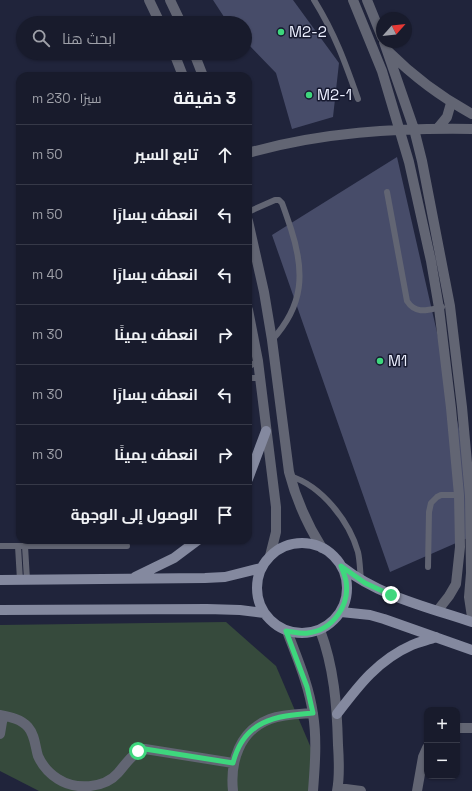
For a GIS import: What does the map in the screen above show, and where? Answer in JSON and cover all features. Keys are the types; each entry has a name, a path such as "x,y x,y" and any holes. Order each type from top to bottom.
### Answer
{"street":[{"path":"149,0 157,16"},
{"path":"170,0 178,16"},
{"path":"353,0 382,71 409,162 430,254 439,308 451,408 459,495 460,547 457,578 452,591 438,610"},
{"path":"367,0 376,22"},
{"path":"387,48 414,129 450,306 462,407 470,496 471,573 469,597 472,617"},
{"path":"388,48 418,78 451,103 472,114"},
{"path":"177,60 181,72"},
{"path":"197,60 201,72"},
{"path":"438,128 446,116 451,103"},
{"path":"252,152 331,135 399,129 472,129"},
{"path":"252,239 264,292 272,340 290,476 306,520 322,548"},
{"path":"252,331 261,378 276,507 276,532 270,556"},
{"path":"252,468 266,431"},
{"path":"341,566 346,581 346,597 340,612 335,619 320,630 309,633 286,631 278,627 264,614 258,599 257,591 261,568 270,556 282,548 295,543 309,544 322,548 333,556 341,566 360,580 391,595 472,622"},
{"path":"131,578 174,558 193,544"},
{"path":"0,580 226,577 261,568"},
{"path":"0,610 207,609 240,610 264,614"},
{"path":"340,612 370,615 384,619 472,650"},
{"path":"320,630 331,666 338,714 338,789 361,791"},
{"path":"286,631 307,687 313,713 315,766 313,791"},
{"path":"338,714 356,689 372,671 391,656 413,645 436,637"},
{"path":"232,791 231,777 236,752 242,741 250,732 259,725 281,716 313,713"},
{"path":"0,734 2,715 18,720 29,728 35,740 38,756 47,769 59,779 73,785 89,786 104,783 117,774 132,755 145,749 233,763"},
{"path":"460,728 472,728"},
{"path":"417,791 424,755"}],"lane":[{"path":"314,0 330,26 337,41 358,99"},
{"path":"386,192 407,301 414,310 420,311 450,306"},
{"path":"252,210 275,200 279,200 282,203 298,255 300,272 294,306 285,324 272,340"},
{"path":"252,365 258,361"},
{"path":"252,378 261,378"},
{"path":"290,476 300,478 320,493 337,512 346,525 358,553 360,580"},
{"path":"428,567 429,512 431,503 441,495 459,495"},
{"path":"0,546 127,546"},
{"path":"21,546 24,580"}],"green space":[{"path":"226,622 276,666 314,755 311,791 39,791 0,771 0,625"}],"building":[{"name":"M2-2","path":"213,0 293,0 339,63 333,117 292,129 276,73 252,48 252,16 223,16"},
{"name":"M1","path":"397,157 472,486 472,536 390,572 272,235"}],"place":[{"name":"M2-2","path":"281,32"},
{"name":"M2-1","path":"309,95"},
{"name":"M1","path":"380,361"}],"route":[{"path":"138,751 145,749 233,763 236,752 242,741 259,725 281,716 313,713 301,668 286,631 309,633 320,630 335,619 340,612 346,597 346,581 341,566 365,583 391,595"}]}
